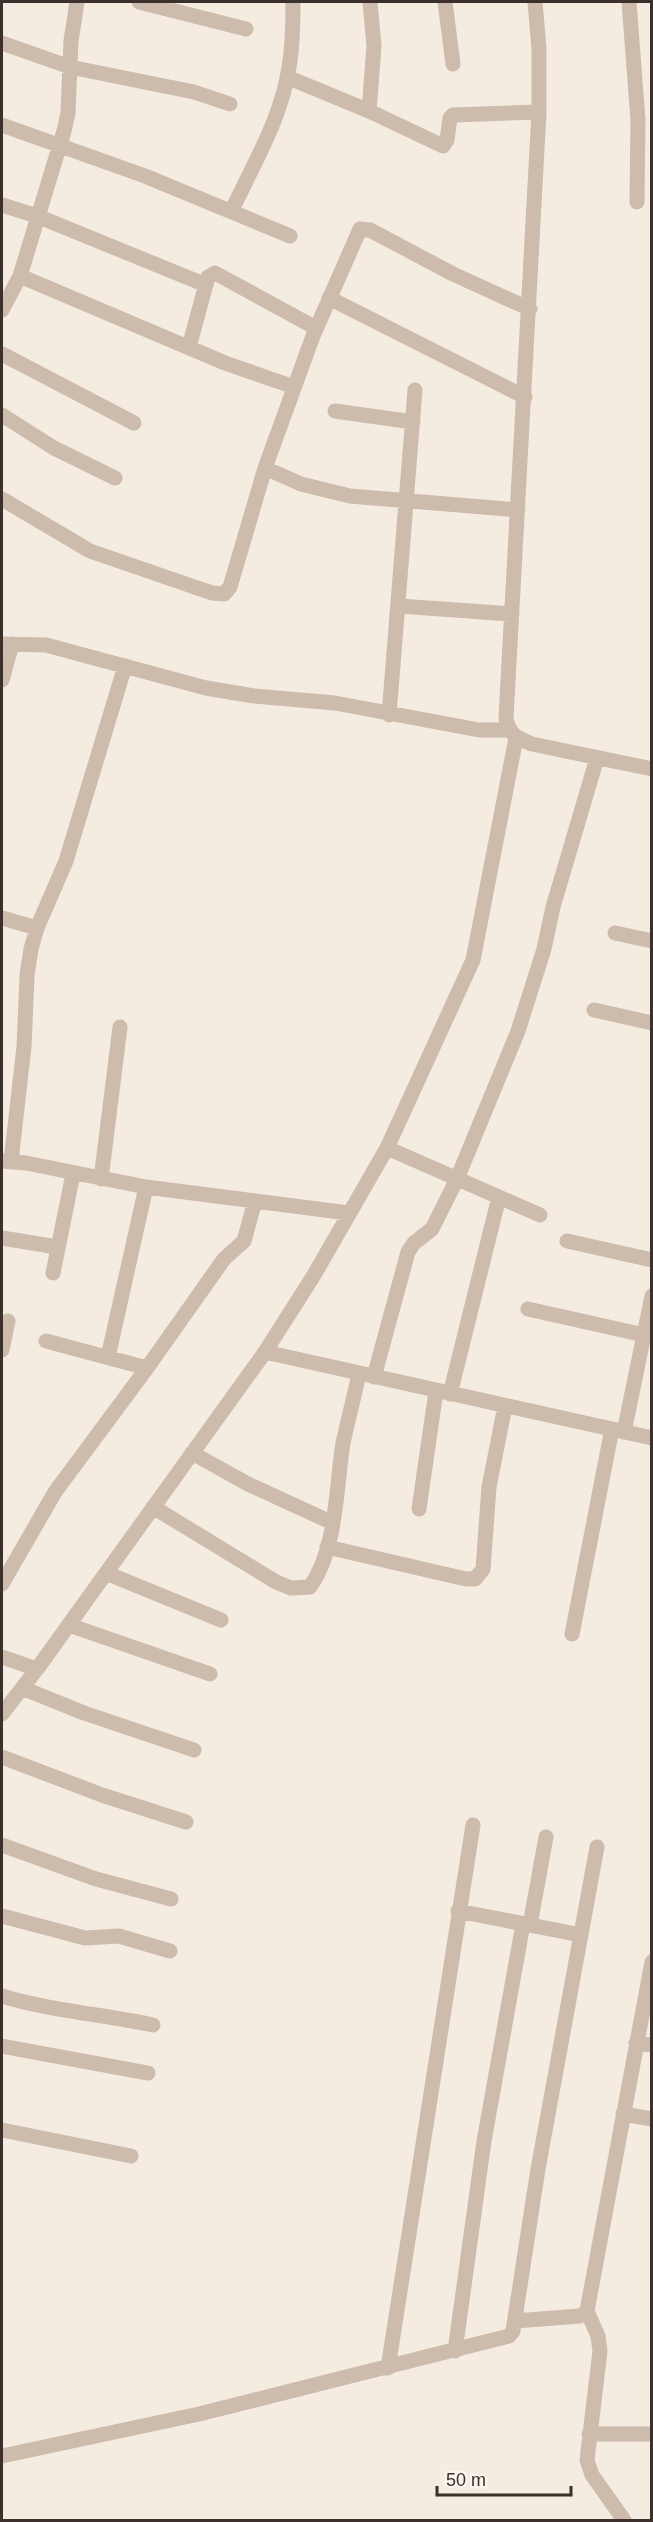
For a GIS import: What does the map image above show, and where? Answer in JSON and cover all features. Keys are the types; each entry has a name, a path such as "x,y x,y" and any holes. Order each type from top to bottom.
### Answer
{"street":[{"path":"2,310 20,276 68,112 71,41 77,2"},
{"path":"146,2 246,29"},
{"path":"232,210 271,124 287,77 293,37 293,2"},
{"path":"369,111 374,46 370,2"},
{"path":"445,2 453,64"},
{"path":"2,1714 69,1625 265,1352 314,1275 387,1149 473,960 512,734 506,718 539,112 539,49 535,2"},
{"path":"630,2 638,120 637,202"},
{"path":"2,43 70,68 194,92 230,104"},
{"path":"287,77 369,111 442,146 447,140 450,118 453,115 539,112"},
{"path":"2,125 60,144 232,210 290,236"},
{"path":"2,205 37,216 206,285"},
{"path":"2,499 90,551 224,594 230,587 265,468 294,387 316,328 357,232 365,229 453,274 530,309"},
{"path":"189,347 210,274 219,274 316,328"},
{"path":"20,276 225,363 294,387"},
{"path":"329,298 525,397"},
{"path":"2,354 134,423"},
{"path":"389,715 408,501 415,390"},
{"path":"336,411 413,422"},
{"path":"2,415 54,448 115,478"},
{"path":"265,468 321,490 350,496 518,510"},
{"path":"399,606 512,614"},
{"path":"2,680 7,644 46,645 206,688 254,696 335,703 389,715 512,734 532,744 651,770"},
{"path":"125,666 66,861 37,928 27,975 24,1047 6,1161 146,1187 348,1213"},
{"path":"374,1377 408,1252 414,1243 432,1229 458,1179 518,1032 597,758"},
{"path":"2,918 37,928"},
{"path":"615,933 651,941"},
{"path":"594,1010 651,1023"},
{"path":"100,1179 120,1027"},
{"path":"387,1149 540,1215"},
{"path":"53,1273 73,1174"},
{"path":"108,1358 146,1187"},
{"path":"419,1509 443,1392 499,1197"},
{"path":"2,1584 55,1492 224,1259 244,1241 255,1201"},
{"path":"2,1238 57,1247"},
{"path":"567,1241 651,1260"},
{"path":"572,1634 618,1431 644,1335 651,1296"},
{"path":"528,1309 644,1335"},
{"path":"2,1350 8,1321"},
{"path":"46,1341 147,1368"},
{"path":"265,1352 651,1438"},
{"path":"153,1508 276,1582 291,1588 310,1587 316,1579 333,1523 344,1443 359,1374"},
{"path":"327,1547 466,1579 475,1579 483,1569 489,1487 505,1406"},
{"path":"192,1453 248,1484 333,1523"},
{"path":"106,1573 221,1620"},
{"path":"69,1625 210,1674"},
{"path":"2,1657 37,1669"},
{"path":"22,1688 84,1713 194,1750"},
{"path":"2,1757 102,1795 186,1822"},
{"path":"388,2368 473,1825"},
{"path":"455,2351 484,2141 546,1837"},
{"path":"2,1845 96,1879 171,1899"},
{"path":"2,2456 199,2414 509,2336 513,2331 515,2321 538,2169 597,1847"},
{"path":"458,1911 580,1935"},
{"path":"2,1916 85,1938 119,1936 170,1951"},
{"path":"624,2520 592,2475 587,2460 600,2351 598,2336 587,2311 623,2114 644,2044 651,1962"},
{"path":"2,1996 51,2009 111,2016 153,2025"},
{"path":"2,2046 148,2073"},
{"path":"623,2114 651,2119"},
{"path":"2,2130 131,2156"},
{"path":"515,2321 580,2316 587,2311"},
{"path":"589,2434 651,2434"}]}
